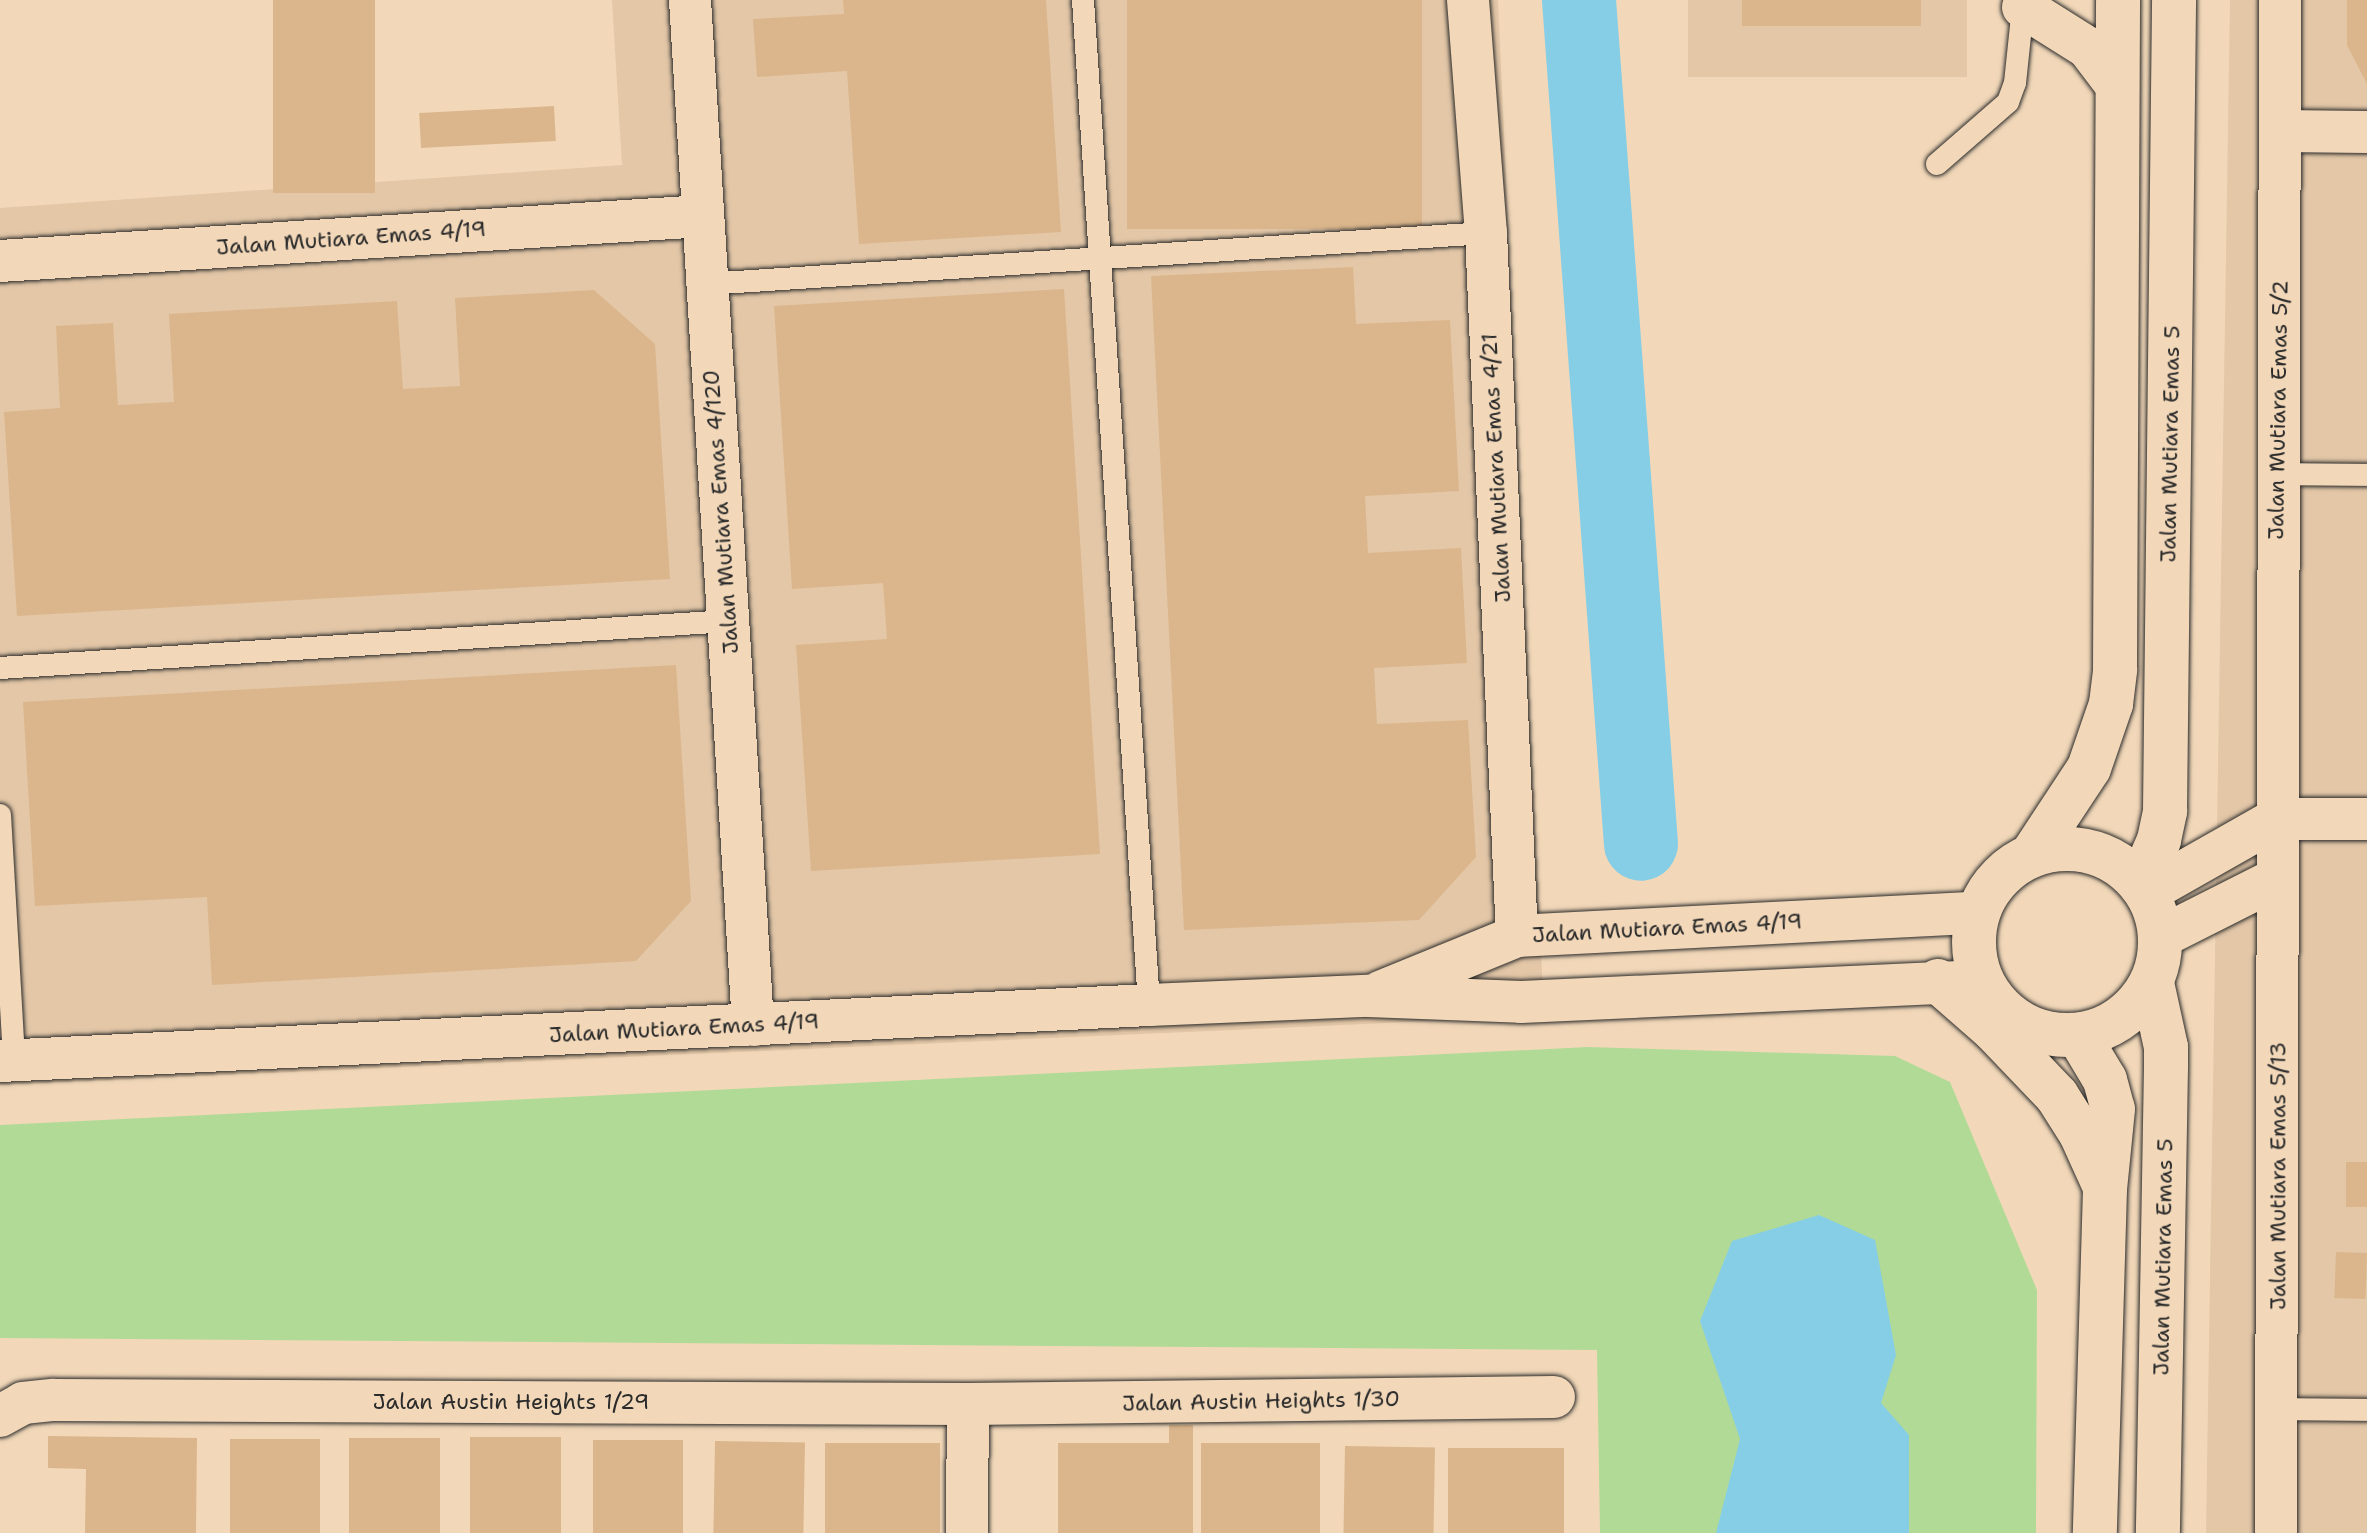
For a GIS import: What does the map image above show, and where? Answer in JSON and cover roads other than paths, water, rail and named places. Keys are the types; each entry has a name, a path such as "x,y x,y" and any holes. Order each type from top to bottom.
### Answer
{"street":[{"name":"Jalan Mutiara Emas 4/120","path":"690,0 753,1025"},
{"name":"Jalan Mutiara Emas 4/21","path":"1468,0 1486,233 1517,936"},
{"path":"2031,856 2089,768 2103,734 2113,693 2118,0"},
{"name":"Jalan Mutiara Emas 5","path":"2143,888 2165,811 2174,0"},
{"name":"Jalan Mutiara Emas 5/2","path":"2276,819 2280,0"},
{"path":"2028,2 2088,48 2116,85"},
{"path":"2281,131 2367,132"},
{"name":"Jalan Mutiara Emas 4/19","path":"0,261 703,216"},
{"path":"2143,888 2276,819 2367,819"},
{"name":"Jalan Mutiara Emas 5/13","path":"2276,819 2276,1533"},
{"path":"2067,849 2090,852 2112,861 2143,888 2161,937 2152,983 2139,1003 2122,1018 2102,1029 2078,1035 2055,1035 2032,1029 1994,1001 1982,981 1975,959 1978,913 1988,892 2003,874 2031,856 2067,849"},
{"path":"2161,937 2278,878"},
{"name":"Jalan Mutiara Emas 4/19","path":"1368,996 1517,936 1978,913"},
{"path":"1938,981 1994,1030 2057,1096 2081,1134 2105,1189"},
{"name":"Jalan Mutiara Emas 4/19","path":"7,1061 1368,996 1521,1002 1982,981"},
{"name":"Jalan Mutiara Emas 5","path":"2152,983 2163,1032 2166,1067 2158,1533"},
{"path":"2078,1035 2105,1080 2113,1109 2105,1189 2095,1533"},
{"name":"Jalan Austin Heights 1/30","path":"968,1404 1554,1397"},
{"name":"Jalan Austin Heights 1/29","path":"0,1416 23,1403 54,1400 968,1404"},
{"path":"967,1533 968,1404"}],"lane":[{"path":"1083,0 1149,1005"},
{"path":"1937,164 2008,102 2015,83 2028,2"},
{"path":"706,284 1486,233"},
{"path":"2276,474 2367,475"},
{"path":"0,668 728,621"},
{"path":"0,815 7,1061"},
{"path":"2278,1409 2367,1410"}],"water":[{"path":"1819,1215 1875,1240 1896,1355 1881,1403 1909,1435 1909,1533 1716,1533 1740,1439 1700,1321 1732,1241"}],"waterway":[{"path":"1579,0 1641,844"}]}
